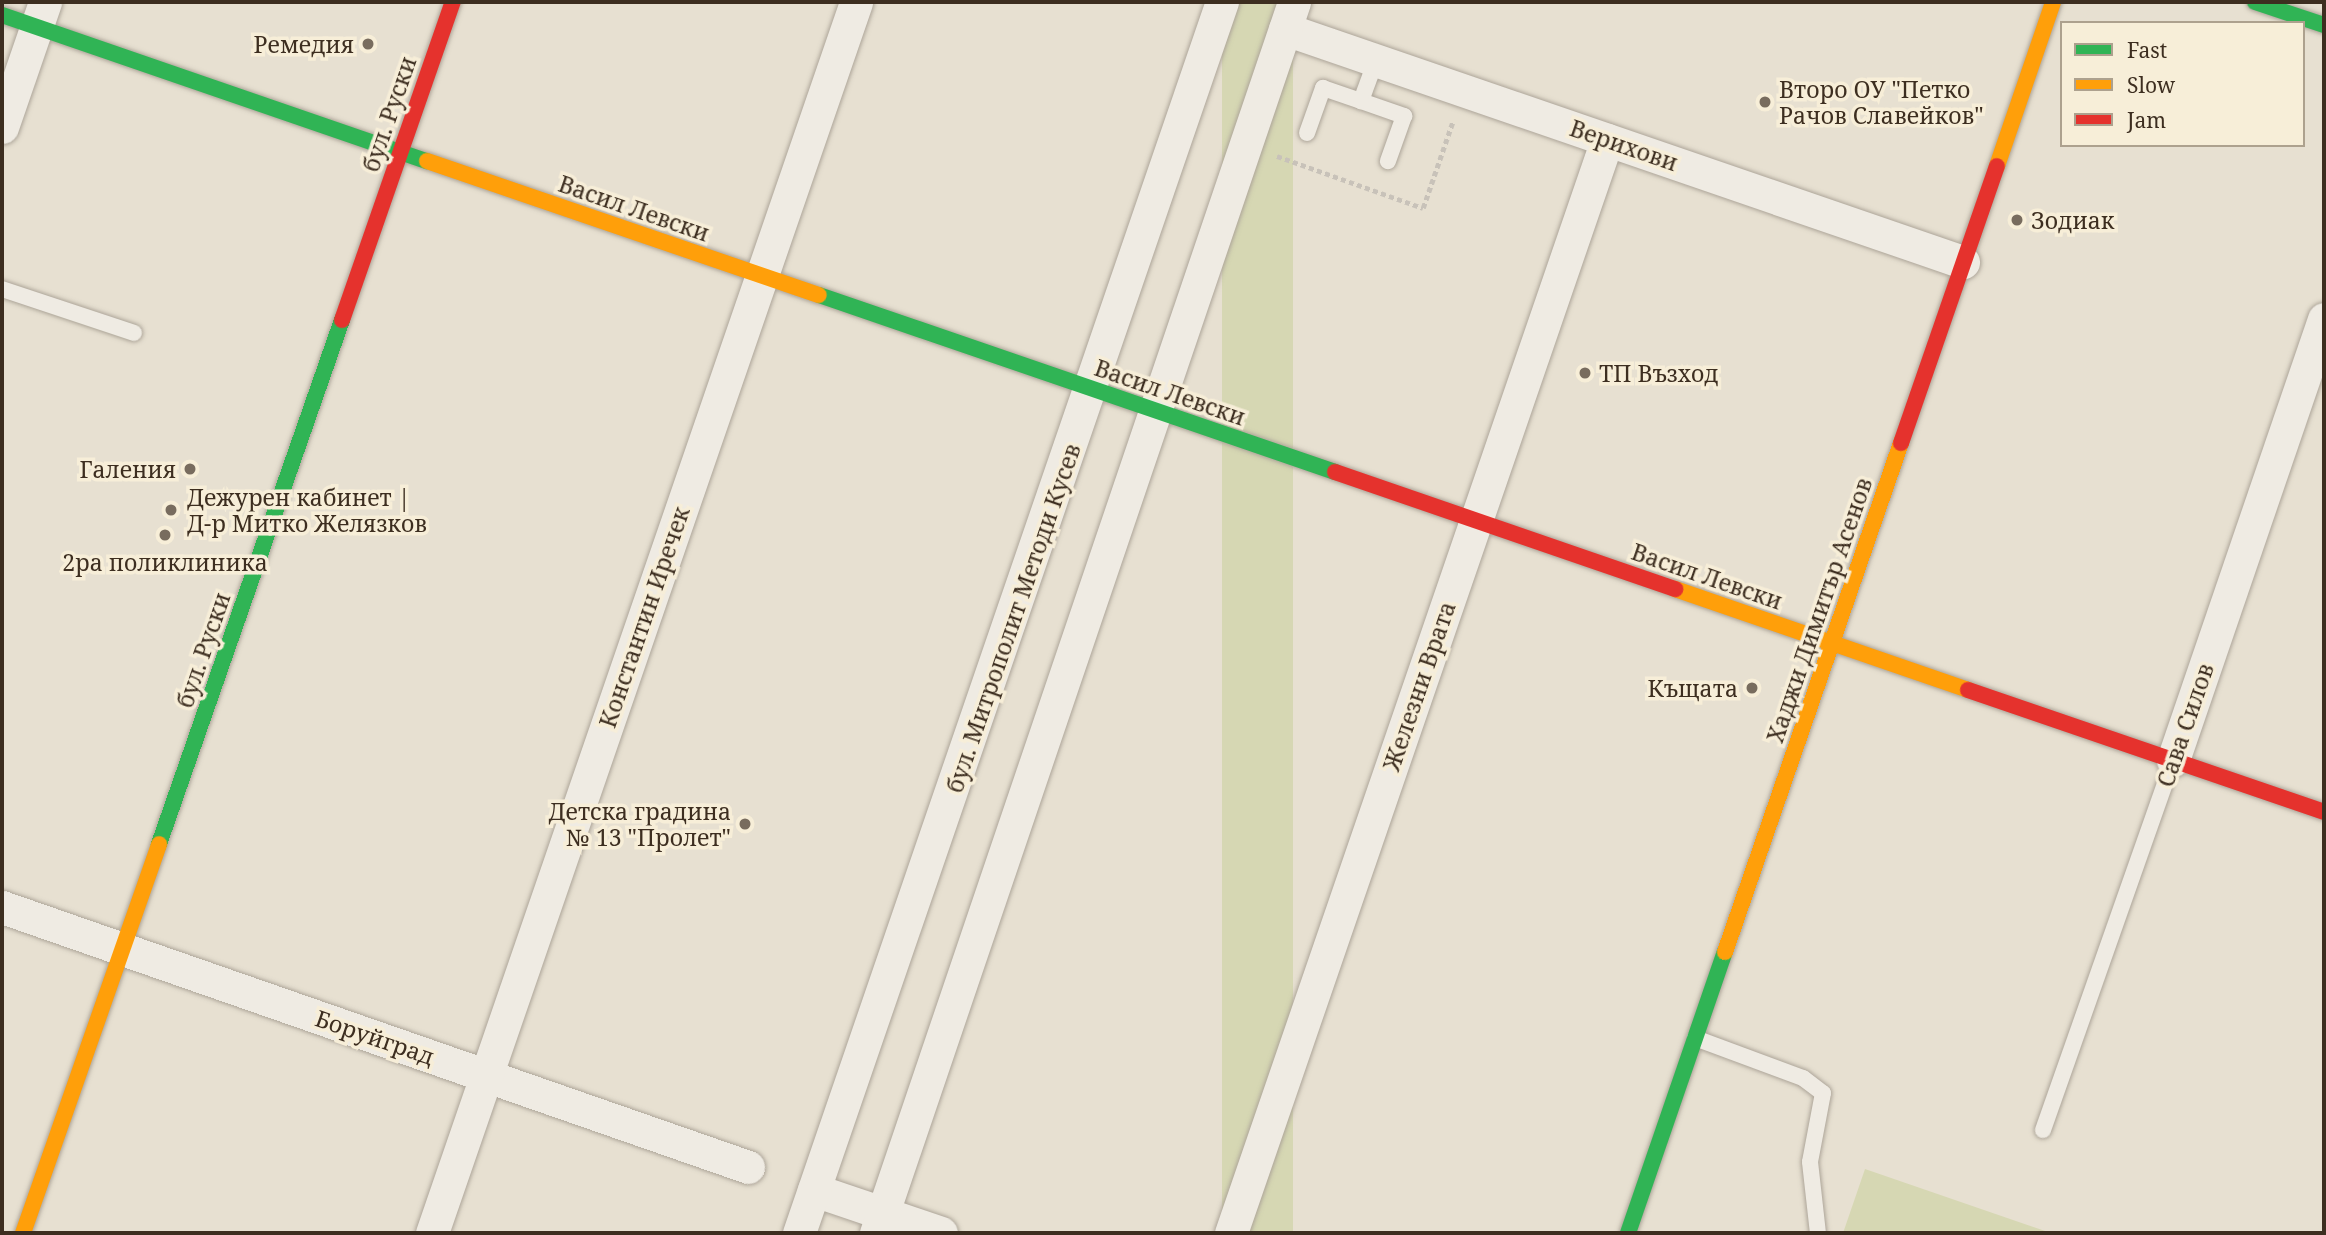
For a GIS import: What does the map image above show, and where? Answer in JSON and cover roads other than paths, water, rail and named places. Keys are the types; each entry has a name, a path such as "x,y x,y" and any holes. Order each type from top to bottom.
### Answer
{"street":[{"name":"бул. Руски","path":"23,1233 453,2"},
{"name":"Константин Иречек","path":"432,1233 856,2"},
{"name":"бул. Митрополит Методи Кусев","path":"799,1233 1092,389 1222,2"},
{"name":"Хаджи Димитър Асенов","path":"1628,1233 2053,2"},
{"path":"2255,2 2324,26"},
{"name":"Васил Левски","path":"2,15 41,14 400,151 2324,812"},
{"path":"2,127 41,14"},
{"name":"Верихови","path":"1289,15 1376,60 1963,262"},
{"path":"880,1223 1289,15"},
{"name":"Железни Врата","path":"1231,1233 1607,140"},
{"name":"Сава Силов","path":"2173,760 2324,319"},
{"name":"Боруйград","path":"2,907 748,1167"},
{"path":"814,1190 880,1223 941,1233"}],"lane":[{"path":"1362,101 1376,60"},
{"path":"1307,133 1323,88 1362,101 1404,116 1388,161"},
{"path":"2,289 135,333"},
{"name":"Сава Силов","path":"2043,1130 2173,760"},
{"path":"1695,1038 1803,1078 1823,1093 1810,1162 1818,1233"}],"place":[{"name":"Ремедия","path":"368,44"},
{"name":"Второ ОУ \"Петко Рачов Славейков\"","path":"1765,102"},
{"name":"Зодиак","path":"2017,220"},
{"name":"ТП Възход","path":"1585,373"},
{"name":"Галения","path":"190,469"},
{"name":"Дежурен кабинет | Д-р Митко Желязков","path":"171,510"},
{"name":"2ра поликлиника","path":"165,535"},
{"name":"Къщата","path":"1752,688"},
{"name":"Детска градина № 13 \"Пролет\"","path":"745,824"}]}
